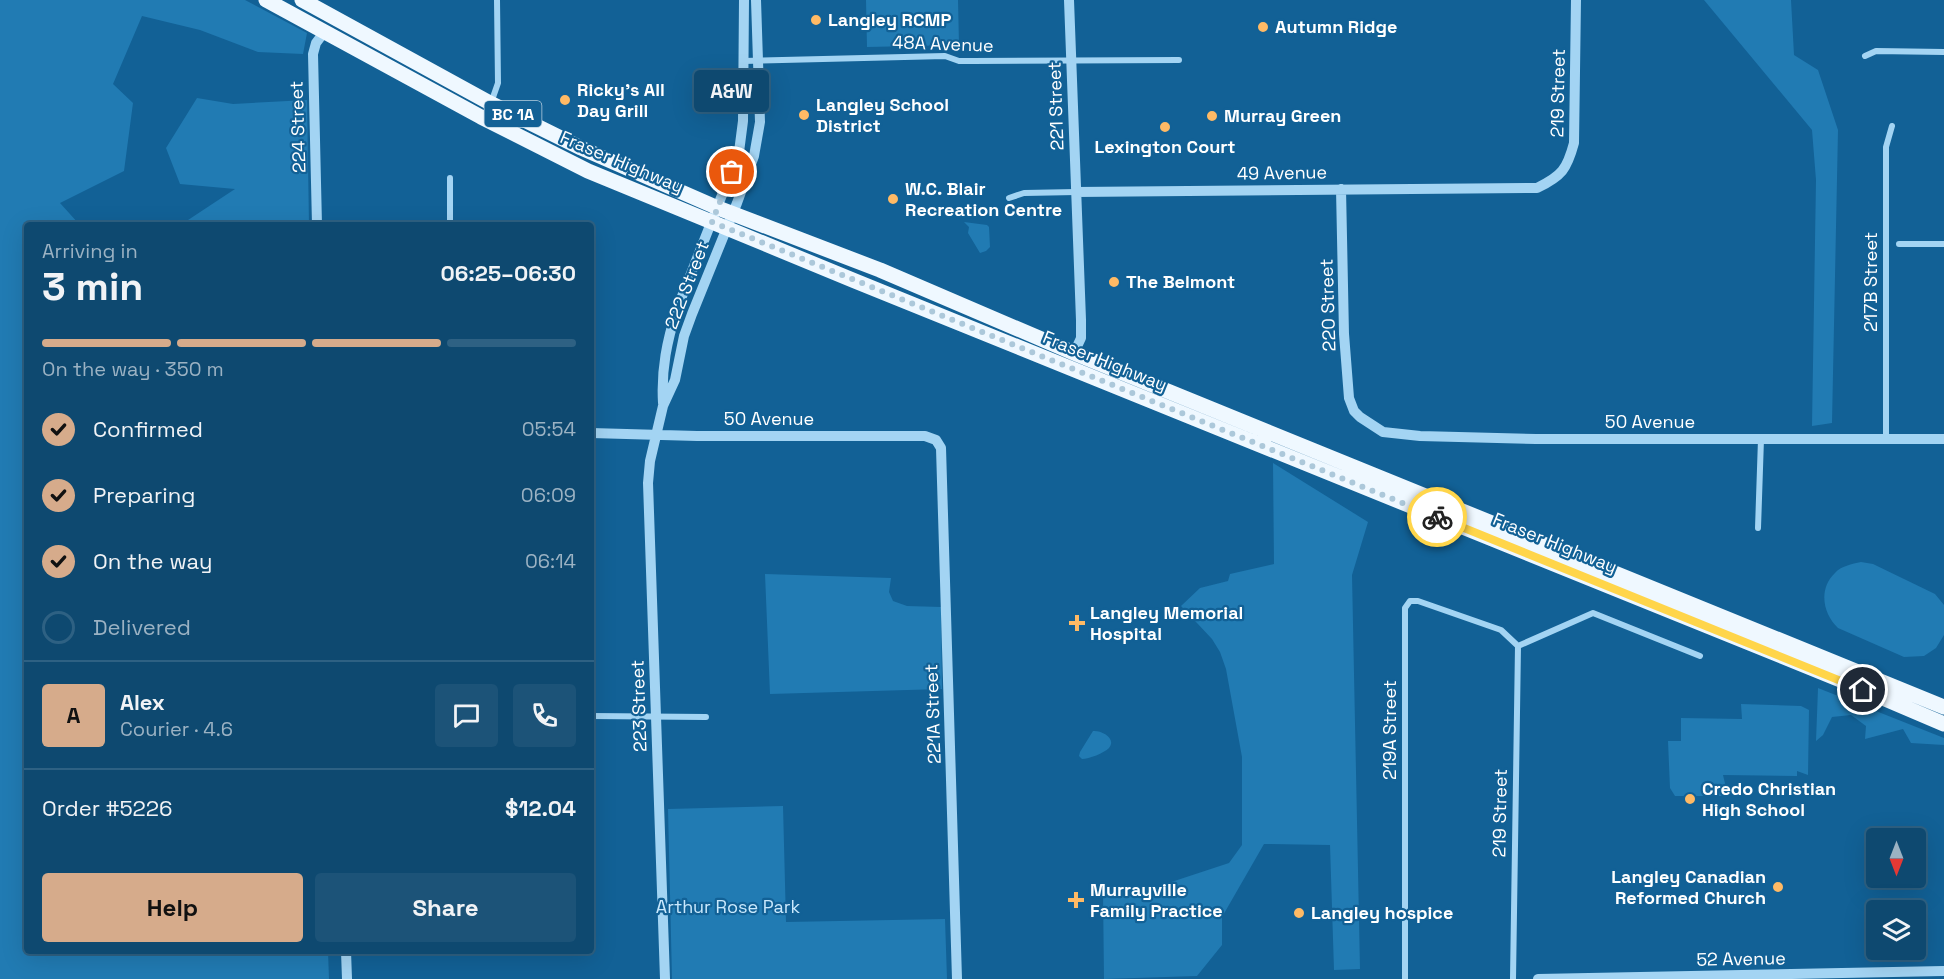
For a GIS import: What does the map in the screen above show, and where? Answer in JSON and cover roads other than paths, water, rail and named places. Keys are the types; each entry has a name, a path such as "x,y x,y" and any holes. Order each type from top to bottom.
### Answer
{"main road":[{"name":"Fraser Highway","path":"266,0 588,171 880,270 1074,354 1944,707"},
{"name":"Fraser Highway","path":"302,0 490,103 723,218 1944,724"}],"street":[{"path":"490,103 498,83 497,0"},
{"name":"222 Street","path":"723,218 742,136 744,0"},
{"name":"222 Street","path":"657,434 663,406 661,376 677,309 751,165 758,139 756,0"},
{"name":"221 Street","path":"1069,0 1082,334 1074,354"},
{"name":"219 Street","path":"1554,180 1569,163 1574,143 1576,0"},
{"name":"224 Street","path":"318,222 313,54 316,43 325,31"},
{"path":"1865,56 1876,51 1944,52"},
{"name":"48A Avenue","path":"743,61 945,56 959,61 1179,60"},
{"name":"217B Street","path":"1886,440 1886,147 1892,126"},
{"path":"450,178 450,222"},
{"name":"49 Avenue","path":"1009,198 1024,193 1076,192 1537,188 1554,180"},
{"name":"220 Street","path":"1341,189 1344,334 1348,387 1354,411 1360,417"},
{"path":"1899,244 1944,244"},
{"name":"50 Avenue","path":"1360,417 1383,432 1420,436 1536,439 1944,440"},
{"name":"50 Avenue","path":"594,433 697,436 925,436 936,440 942,448"},
{"name":"223 Street","path":"657,434 650,461 648,483 665,979"},
{"path":"1758,528 1761,439"},
{"name":"221A Street","path":"942,448 957,979"},
{"name":"219A Street","path":"1405,979 1405,608 1410,601 1418,601 1501,630 1518,646"},
{"path":"1518,646 1593,613 1700,656"},
{"name":"219 Street","path":"1513,979 1518,646"},
{"path":"594,716 706,717"},
{"path":"346,954 347,979"},
{"name":"52 Avenue","path":"1538,979 1787,977 1944,971"}],"place":[{"name":"Langley RCMP","path":"816,20"},
{"name":"Autumn Ridge","path":"1263,27"},
{"name":"Ricky's All Day Grill","path":"565,100"},
{"name":"Langley School District","path":"804,115"},
{"name":"Murray Green","path":"1212,116"},
{"name":"Lexington Court","path":"1165,127"},
{"name":"A&W","path":"732,172"},
{"name":"W.C. Blair Recreation Centre","path":"893,199"},
{"name":"The Belmont","path":"1114,282"},
{"name":"Langley Memorial Hospital","path":"1077,623"},
{"name":"Credo Christian High School","path":"1690,799"},
{"name":"Langley Canadian Reformed Church","path":"1778,887"},
{"name":"Murrayville Family Practice","path":"1076,900"},
{"name":"Langley hospice","path":"1299,913"}],"park label":[{"name":"Arthur Rose Park","path":"728,907"}]}
